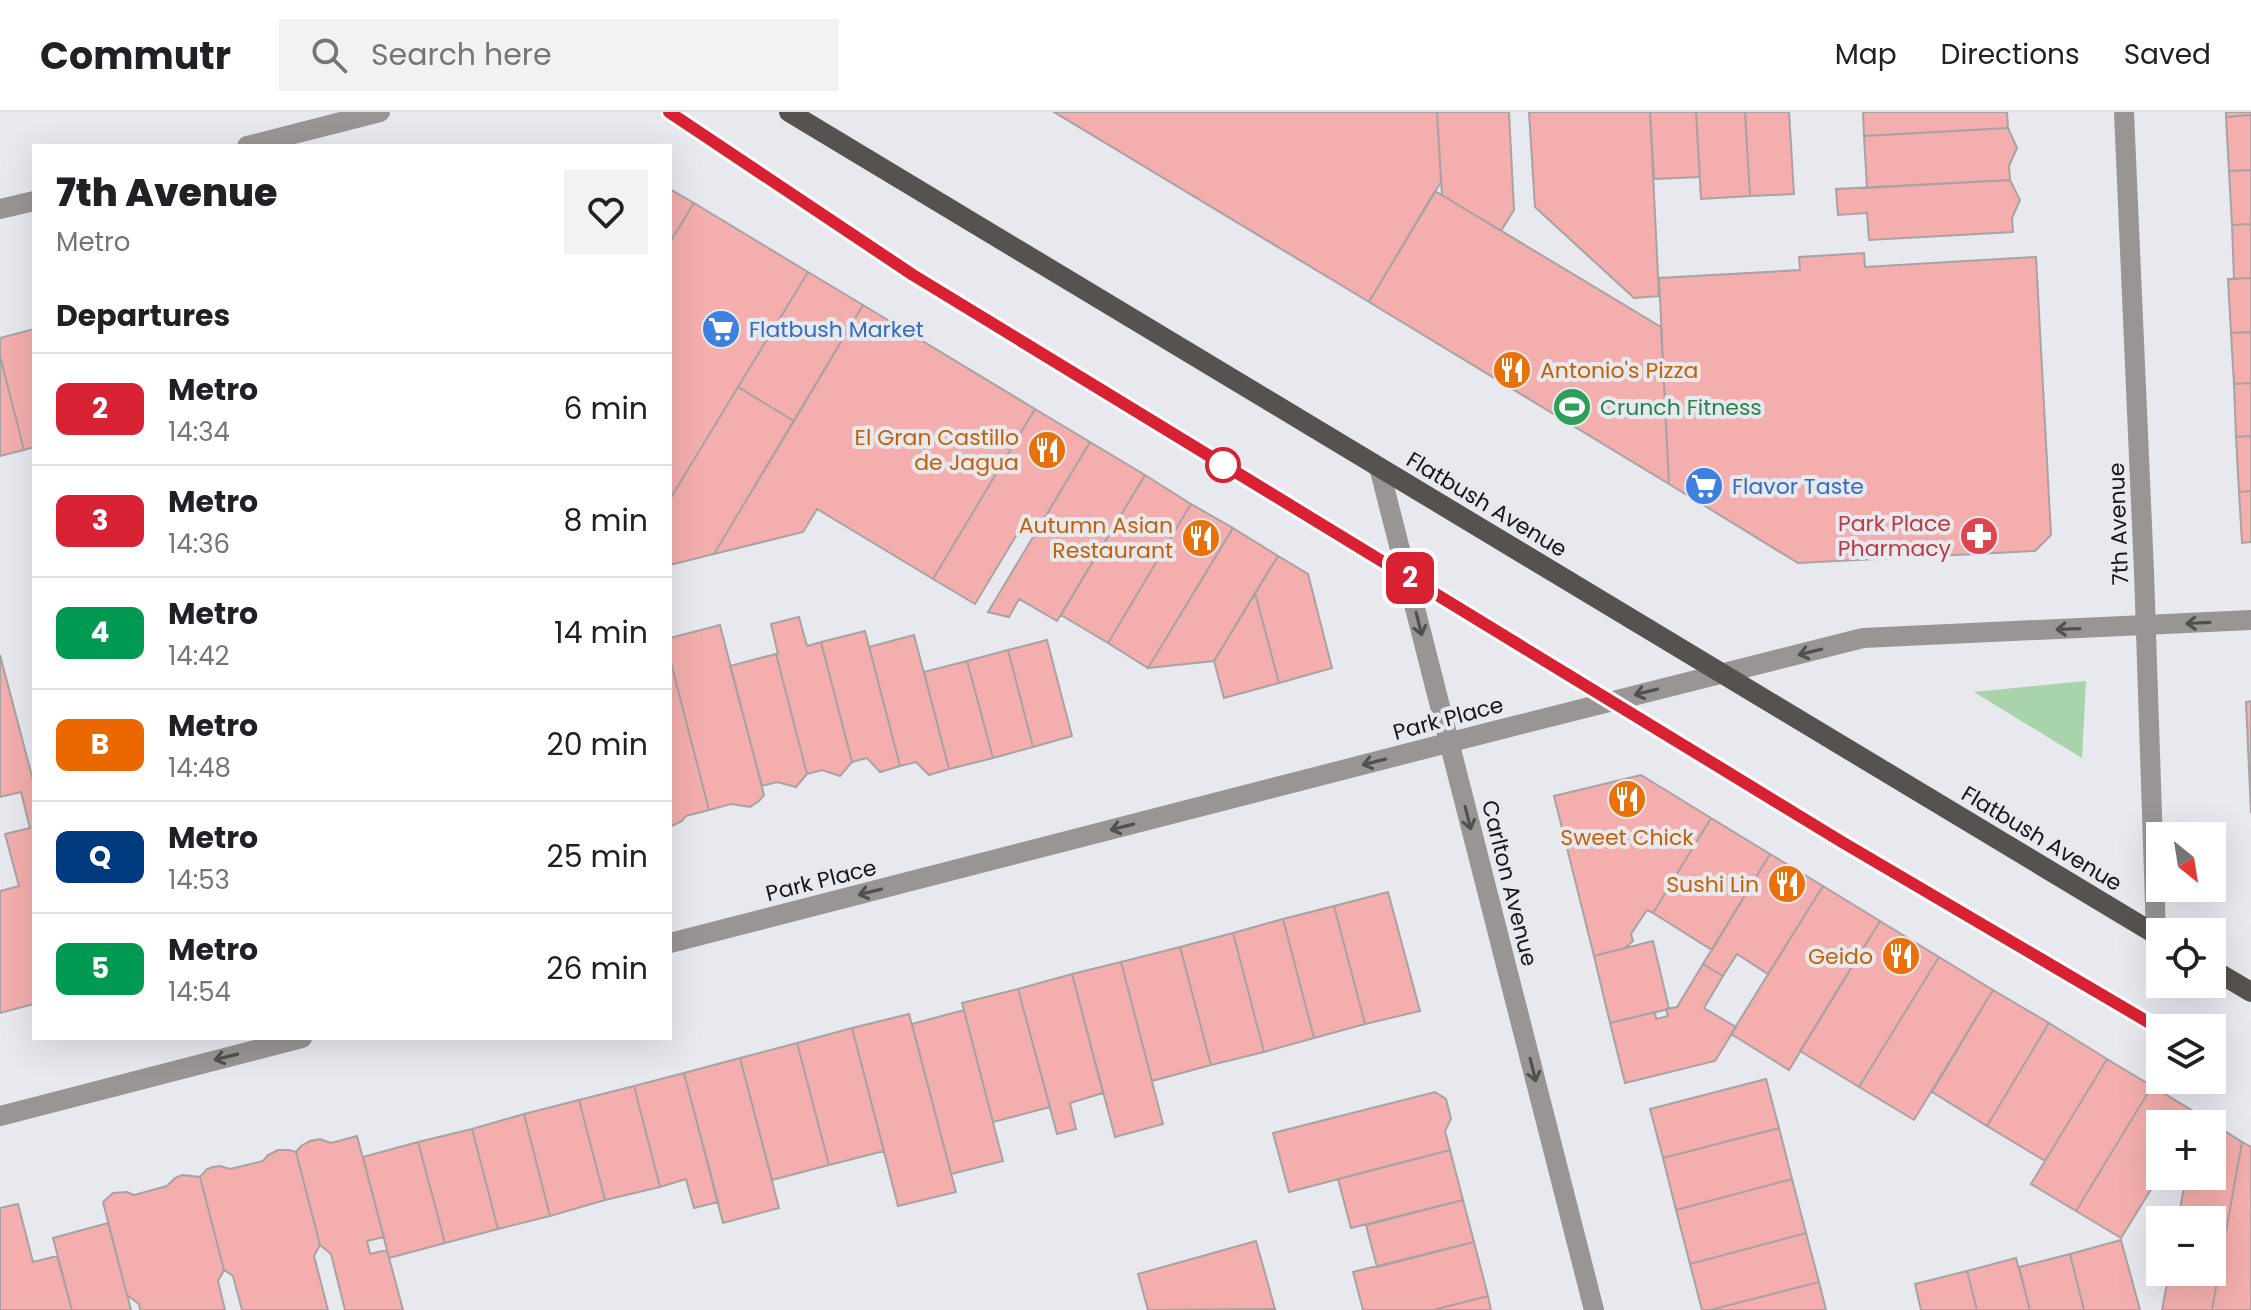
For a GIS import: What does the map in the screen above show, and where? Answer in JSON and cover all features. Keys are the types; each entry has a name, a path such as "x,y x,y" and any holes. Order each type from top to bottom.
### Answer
{"main road":[{"name":"Flatbush Avenue","path":"789,112 2146,929"},
{"path":"2226,977 2251,992"}],"street":[{"path":"255,144 380,112"},
{"name":"7th Avenue","path":"2124,112 2157,918"},
{"path":"0,209 32,201"},
{"name":"Carlton Avenue","path":"1379,467 1594,1310"},
{"name":"Park Place","path":"672,942 1863,638 2251,620"},
{"path":"0,1116 294,1040"}],"green space":[{"path":"2086,681 2082,758 1974,692"}],"building":[{"path":"1054,112 1437,112 1441,182 1369,302"},
{"path":"1437,112 1509,112 1514,210 1501,231 1442,195"},
{"path":"1529,112 1650,112 1659,296 1634,298 1535,207"},
{"path":"1650,112 1696,112 1700,177 1654,179"},
{"path":"1696,112 1745,112 1750,196 1701,199"},
{"path":"1745,112 1789,112 1794,194 1750,196"},
{"path":"1863,112 2007,112 2008,128 1864,136"},
{"path":"2226,112 2251,112 2251,115 2226,117"},
{"path":"2251,115 2251,170 2229,171 2226,117"},
{"path":"2008,128 2017,148 2009,166 2010,180 1867,188 1864,136"},
{"path":"2251,170 2251,224 2232,225 2229,171"},
{"path":"2010,180 2020,200 2012,218 2013,232 1869,240 1867,213 1838,215 1836,189"},
{"path":"672,190 694,203 672,239"},
{"path":"1435,191 1661,327 1669,484 1369,302"},
{"name":"Flatbush Market","path":"694,203 808,272 672,496 672,239"},
{"path":"2251,224 2251,278 2234,279 2232,225"},
{"path":"1864,253 1865,267 2036,257 2051,535 2035,551 1798,563 1669,484 1659,278 1800,270 1799,257"},
{"path":"808,272 863,305 794,421 738,387"},
{"path":"2251,278 2251,332 2231,333 2228,279"},
{"path":"863,305 1035,409 933,579 817,509 803,532 714,554"},
{"path":"32,330 32,448 24,450 0,356 0,338"},
{"path":"2251,332 2251,383 2234,384 2231,333"},
{"path":"0,356 24,450 0,456"},
{"path":"2251,383 2251,436 2236,437 2234,384"},
{"path":"738,387 794,421 714,554 672,564 672,496"},
{"path":"1035,409 1090,442 1035,534 1022,526 975,604 933,579"},
{"path":"2251,436 2251,491 2239,492 2236,437"},
{"path":"1090,442 1145,475 1057,621 1019,599 1009,617 988,612"},
{"path":"1145,475 1191,504 1108,643 1061,615"},
{"path":"2251,491 2251,542 2242,543 2239,492"},
{"path":"1191,504 1233,528 1148,668 1108,643"},
{"path":"1233,528 1278,556 1214,661 1148,668"},
{"path":"1278,556 1308,574 1332,668 1279,683 1255,593"},
{"path":"1255,593 1279,683 1224,698 1214,661"},
{"path":"799,617 807,646 821,642 852,762 840,776 822,770 807,774 776,654 771,624"},
{"path":"720,625 764,795 750,807 731,804 709,810 672,667 672,637"},
{"path":"865,631 900,766 880,772 867,758 852,762 821,642"},
{"path":"914,635 949,769 929,775 916,762 900,766 869,647"},
{"path":"1047,640 1072,736 1033,747 1008,650"},
{"path":"1008,650 1033,747 993,758 967,661"},
{"path":"776,654 807,774 796,787 777,782 762,786 730,666"},
{"path":"0,655 32,776 32,1005 0,1013 0,891 19,886 5,834 30,828 21,792 0,797"},
{"path":"967,661 993,758 949,769 924,672"},
{"path":"672,667 709,810 686,816 672,826"},
{"path":"2251,701 2251,813 2246,702"},
{"path":"1641,775 1711,818 1653,913 1647,910 1631,934 1633,941 1625,948 1594,956 1554,796"},
{"path":"1711,818 1770,854 1712,950 1653,913"},
{"path":"1770,854 1823,886 1768,974 1737,954 1723,976 1703,964"},
{"path":"1823,886 1880,921 1789,1070 1731,1034"},
{"path":"1388,892 1420,1011 1365,1024 1334,906"},
{"path":"1334,906 1365,1024 1314,1038 1283,919"},
{"path":"1283,919 1314,1038 1264,1052 1233,933"},
{"path":"1880,921 1939,957 1859,1087 1800,1051"},
{"path":"1233,933 1264,1052 1211,1065 1180,947"},
{"path":"1653,941 1669,1009 1610,1023 1594,956"},
{"path":"1180,947 1211,1065 1152,1081 1121,962"},
{"path":"1939,957 1993,990 1914,1120 1859,1087"},
{"path":"1121,962 1163,1124 1115,1137 1072,974"},
{"path":"1703,964 1723,976 1704,1008 1736,1027 1715,1061 1625,1083 1610,1023 1655,1012 1656,1019 1668,1016 1666,1009 1677,1007"},
{"path":"1072,974 1103,1093 1070,1103 1076,1129 1057,1134 1018,989"},
{"path":"1018,989 1050,1107 993,1122 962,1003"},
{"path":"1993,990 2049,1023 1987,1126 1932,1092"},
{"path":"964,1010 1003,1161 951,1174 912,1024"},
{"path":"909,1014 956,1192 898,1206 852,1028"},
{"path":"2049,1023 2107,1059 2045,1161 1987,1126"},
{"path":"852,1028 884,1151 829,1165 797,1043"},
{"path":"797,1043 829,1165 772,1180 740,1058"},
{"path":"740,1058 779,1208 723,1223 684,1073"},
{"path":"2107,1059 2146,1082 2147,1094 2076,1211 2031,1184"},
{"path":"684,1073 718,1202 694,1208 686,1179 660,1187 634,1086"},
{"path":"1766,1079 1779,1128 1663,1158 1650,1109"},
{"path":"634,1086 660,1187 605,1200 579,1100"},
{"path":"1435,1092 1446,1099 1451,1119 1445,1131 1450,1150 1289,1192 1273,1133"},
{"path":"2147,1094 2165,1094 2191,1110 2146,1110 2146,1190 2151,1190 2121,1238 2076,1211"},
{"path":"579,1100 605,1200 550,1216 524,1114"},
{"path":"524,1114 550,1216 498,1229 472,1129"},
{"path":"1779,1128 1792,1179 1676,1210 1663,1158"},
{"path":"472,1129 498,1229 445,1243 418,1142"},
{"path":"2226,1132 2242,1142 2226,1232 2226,1206 2181,1206 2183,1190 2226,1190"},
{"path":"357,1136 384,1237 367,1241 370,1254 387,1250 403,1310 345,1310 331,1254 320,1245 296,1152 310,1141 320,1139 331,1143"},
{"path":"418,1142 445,1243 389,1258 363,1157"},
{"path":"2242,1142 2251,1147 2251,1310 2212,1310 2216,1286 2226,1286 2226,1232"},
{"path":"278,1150 296,1152 320,1245 314,1256 328,1310 242,1310 233,1276 224,1270 200,1177 213,1167 230,1169 263,1161"},
{"path":"1450,1150 1463,1200 1351,1228 1338,1179"},
{"path":"182,1175 200,1177 224,1270 218,1281 225,1310 140,1310 139,1304 127,1295 103,1202 113,1193 134,1195 167,1186"},
{"path":"1792,1179 1806,1233 1690,1264 1676,1210"},
{"path":"1463,1200 1474,1242 1377,1267 1366,1225"},
{"path":"18,1204 33,1262 57,1256 72,1310 0,1310 0,1208"},
{"path":"108,1223 131,1310 72,1310 53,1238"},
{"path":"1806,1233 1819,1282 1702,1310 1690,1264"},
{"path":"2121,1240 2140,1310 2084,1310 2070,1254"},
{"path":"1256,1241 1275,1309 1148,1310 1138,1274"},
{"path":"1474,1242 1488,1296 1433,1310 1363,1310 1353,1272"},
{"path":"2070,1254 2084,1310 2030,1310 2019,1267"},
{"path":"2016,1258 2030,1310 1977,1310 1967,1271"},
{"path":"1967,1271 1977,1310 1921,1310 1915,1284"},
{"path":"1819,1282 1826,1310 1710,1310"},
{"path":"2166,1286 2216,1286 2212,1310 2162,1310"},
{"path":"1488,1296 1491,1310 1433,1310"}],"metro line":[{"name":"2","path":"669,112 913,275 1842,842 2146,1021"}],"place":[{"name":"Flatbush Market","path":"721,329"},
{"name":"Antonio's Pizza","path":"1512,370"},
{"name":"Crunch Fitness","path":"1572,407"},
{"name":"El Gran Castillo de Jagua","path":"1047,450"},
{"name":"Flavor Taste","path":"1704,486"},
{"name":"Park Place Pharmacy","path":"1979,536"},
{"name":"Autumn Asian Restaurant","path":"1201,538"},
{"name":"Sweet Chick","path":"1627,799"},
{"name":"Sushi Lin","path":"1787,884"},
{"name":"Geido","path":"1901,956"}]}
